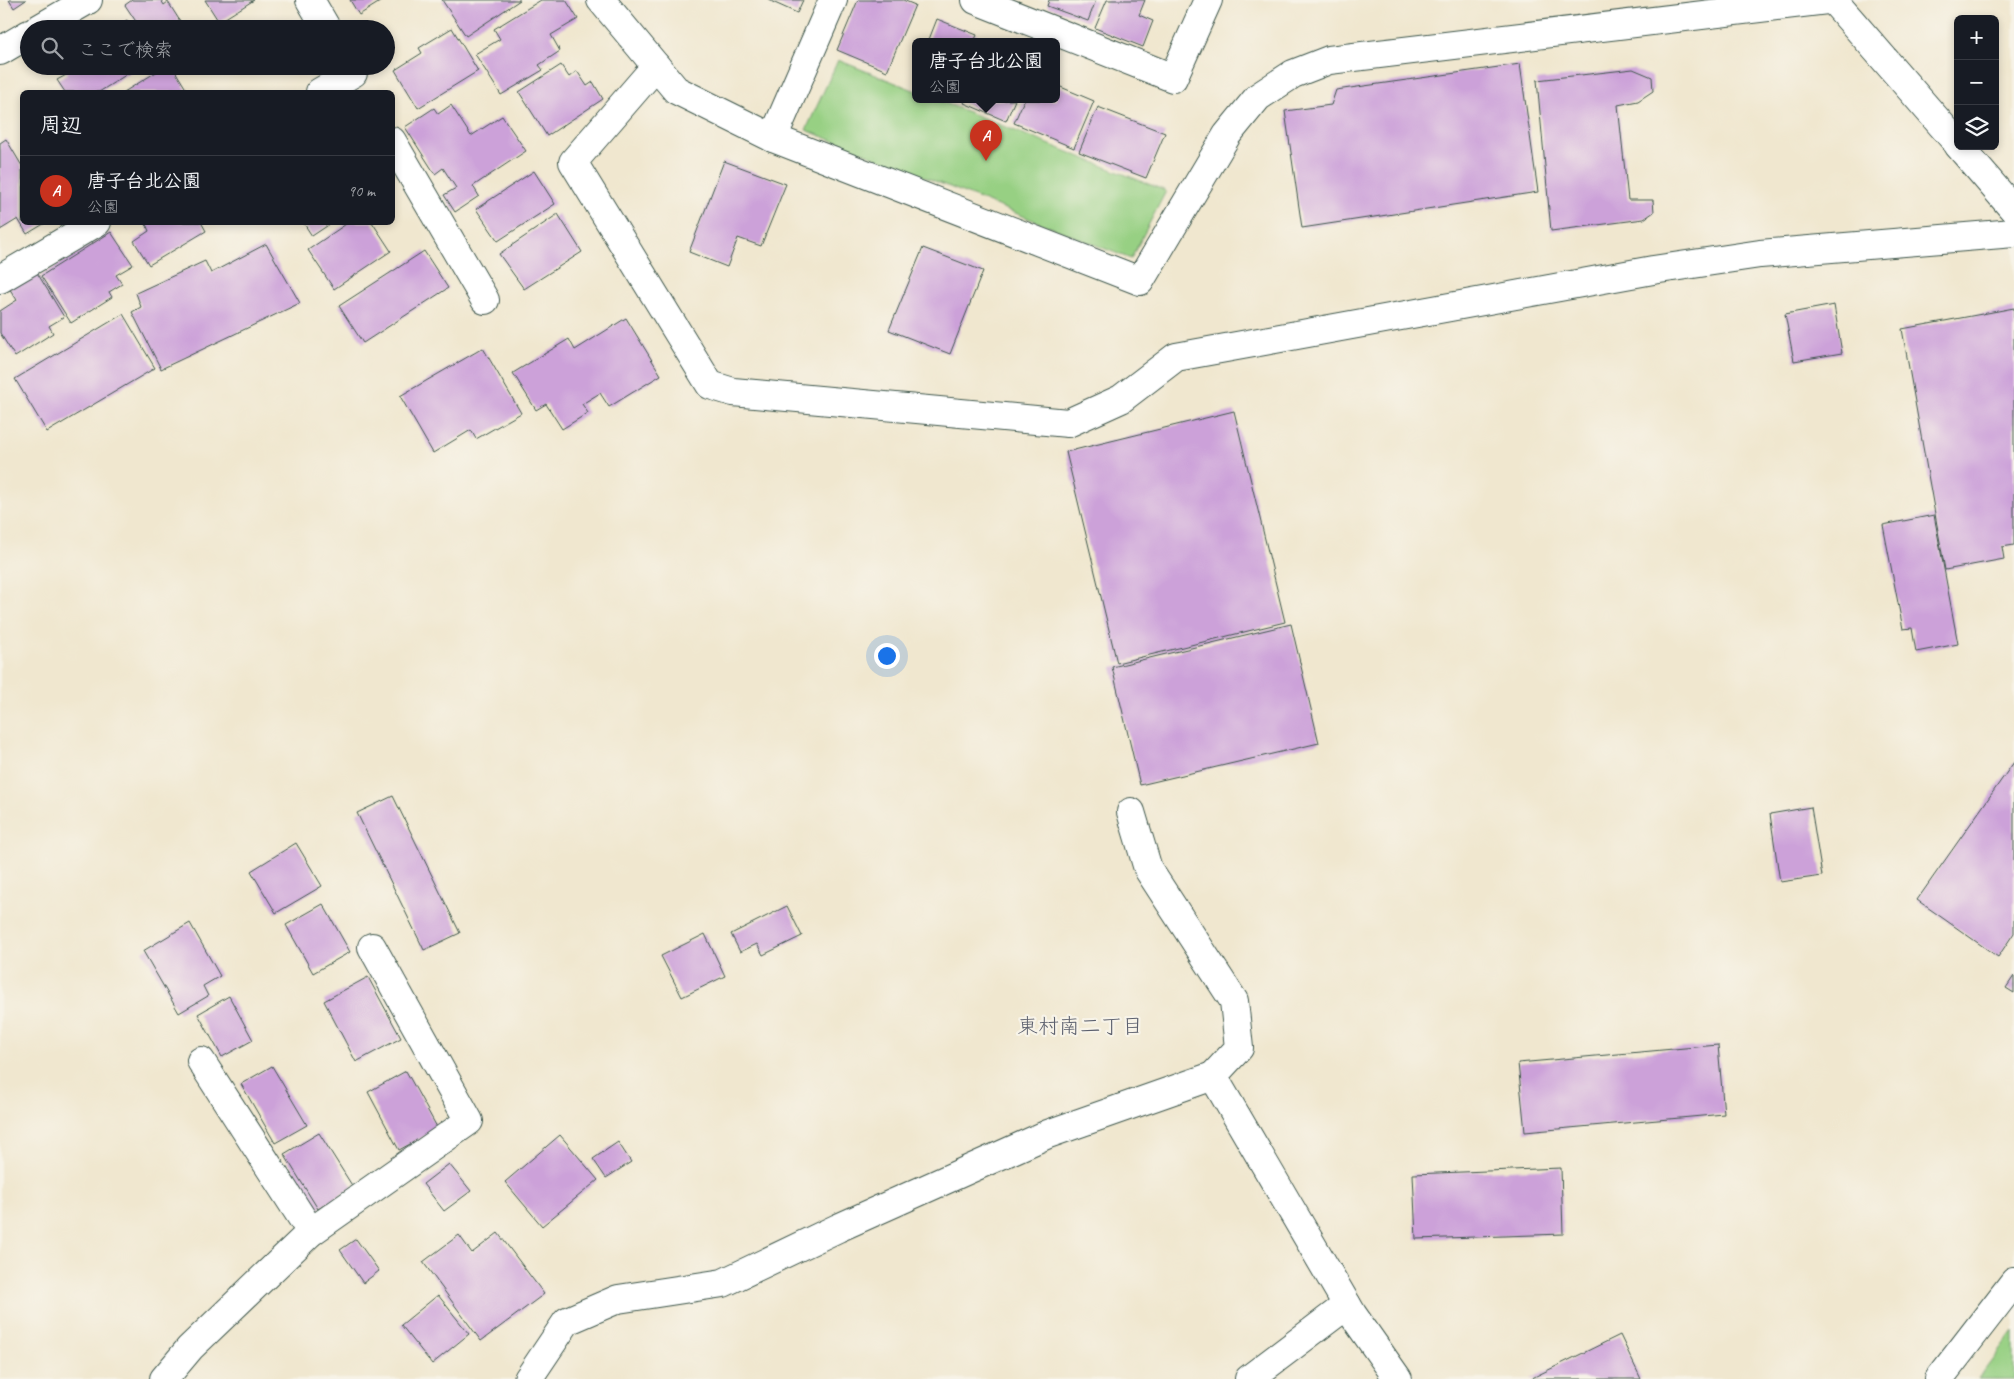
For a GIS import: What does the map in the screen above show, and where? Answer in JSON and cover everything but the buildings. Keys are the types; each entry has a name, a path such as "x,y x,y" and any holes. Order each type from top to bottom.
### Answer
{"street":[{"path":"54,20 88,0"},
{"path":"310,0 322,20"},
{"path":"601,0 676,90 773,138 1140,281 1227,135 1258,98 1293,74 1329,60 1827,0"},
{"path":"773,138 833,0"},
{"path":"976,0 1173,78 1208,0"},
{"path":"1833,0 1954,139"},
{"path":"0,51 20,39"},
{"path":"656,66 573,162 710,385 733,392 1068,423 1121,399 1176,357 1653,270 1760,254 2014,233"},
{"path":"325,90 355,77"},
{"path":"395,146 485,300"},
{"path":"1963,150 2014,210"},
{"path":"0,279 91,225"},
{"path":"528,1379 567,1321 618,1299 723,1283 838,1228 1048,1134 1213,1076 1238,1048 1234,1000 1148,869 1131,812"},
{"path":"164,1379 190,1348 311,1232 469,1121 372,947"},
{"path":"201,1061 311,1232"},
{"path":"1213,1076 1347,1305 1398,1379"},
{"path":"1940,1379 2014,1282"},
{"path":"1249,1379 1347,1305"}],"green space":[{"path":"838,60 912,89 912,103 946,103 1166,191 1131,259 806,130"},
{"path":"2014,1331 2014,1379 1978,1379"}],"place":[{"name":"唐子台北公園","path":"986,161"}],"district":[{"name":"東村南二丁目","path":"1080,1026"}]}
